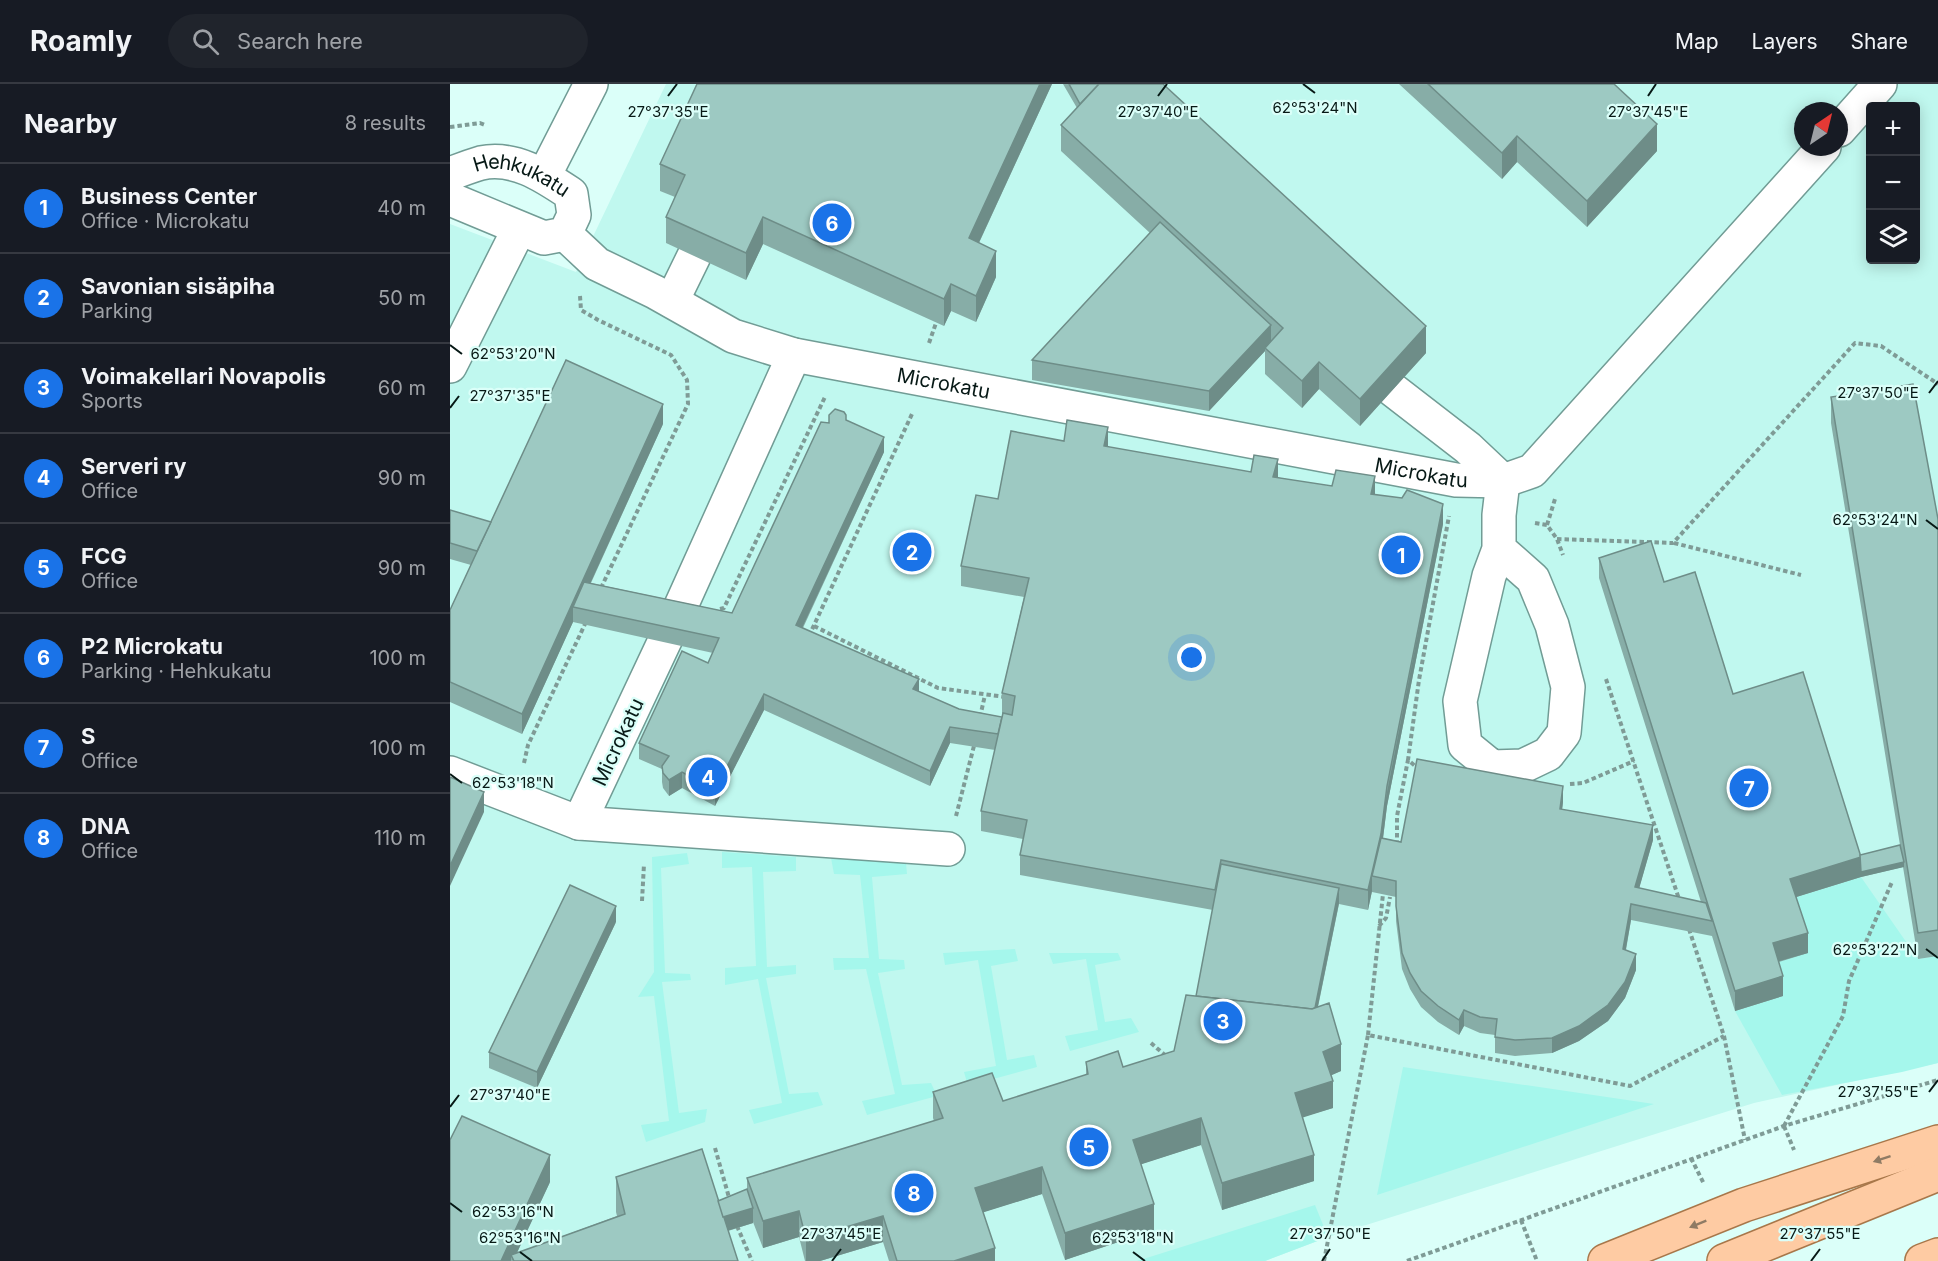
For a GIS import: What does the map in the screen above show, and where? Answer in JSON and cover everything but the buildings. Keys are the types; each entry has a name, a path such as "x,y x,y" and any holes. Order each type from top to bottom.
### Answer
{"main road":[{"path":"1605,1261 1744,1205 1938,1142"},
{"path":"1724,1261 1938,1174"},
{"path":"1922,1261 1938,1255"}],"street":[{"path":"544,176 591,84"},
{"path":"1848,120 1880,84"},
{"name":"Microkatu","path":"579,823 669,634 795,355 1456,480 1503,481 1532,471 1816,156"},
{"name":"Hehkukatu","path":"450,174 481,163 501,162 521,166 544,176 571,194 574,215 565,234 544,238 450,199"},
{"path":"450,366 519,229"},
{"path":"565,234 597,264 672,301 734,336 795,355"},
{"path":"672,301 694,256"},
{"path":"1393,390 1468,448 1503,481 1499,515 1499,549 1489,576 1460,701 1465,745 1492,767 1523,766 1548,754 1564,733 1568,687 1552,626 1533,579 1499,549"},
{"path":"450,773 579,823 948,849"}],"path":[{"path":"597,264 580,296 581,310 671,355 687,380 688,404 600,590"},
{"path":"1673,543 1855,344 1881,346 1938,384"},
{"path":"805,645 914,411"},
{"path":"1547,525 1557,539 1565,562"},
{"path":"1557,539 1673,543 1801,575"},
{"path":"515,799 528,745 588,617"},
{"path":"814,626 938,688 1005,698"},
{"path":"1604,673 1683,911"},
{"path":"978,726 985,695"},
{"path":"948,849 976,736"},
{"path":"1397,845 1397,816 1408,759"},
{"path":"1784,1126 1843,1016 1849,981 1893,882"},
{"path":"1324,1261 1368,1035 1383,894"},
{"path":"1378,927 1386,918 1390,897"},
{"path":"1687,922 1724,1036 1745,1140"},
{"path":"1368,1035 1630,1086 1724,1036"},
{"path":"1151,1043 1170,1059"},
{"path":"1407,1261 1784,1126 1938,1080"},
{"path":"1784,1126 1797,1158"},
{"path":"715,1148 732,1211"},
{"path":"1691,1158 1705,1188"},
{"path":"735,1220 752,1261"},
{"path":"1521,1220 1537,1261"}],"shaded area":[{"path":"666,84 1938,84 1938,1063 1754,1103 1328,1237 1265,1261 450,1261 450,224 576,272"},
{"path":"722,852 796,857 796,871 763,872 767,967 796,965 796,974 766,978 789,1094 818,1092 823,1105 754,1124 749,1110 782,1103 758,979 725,985 725,968 756,966 752,867 722,868"},
{"path":"687,853 689,864 661,868 665,973 690,974 691,980 662,982 679,1113 707,1109 705,1122 646,1142 641,1125 669,1121 654,996 638,997 654,972 652,857"},
{"path":"831,858 906,863 907,874 872,877 879,959 904,960 905,969 878,973 902,1085 931,1083 937,1096 867,1115 862,1101 895,1094 866,969 834,970 833,958 869,958 860,875 834,874"},
{"path":"1861,877 1918,959 1938,956 1938,1063 1782,1095 1735,1011 1783,996 1773,963 1790,899"},
{"path":"1015,949 1018,961 991,966 1007,1060 1034,1055 1037,1067 968,1086 964,1072 996,1066 978,960 945,965 943,953"},
{"path":"1049,953 1118,953 1121,960 1095,965 1105,1022 1131,1018 1139,1032 1070,1051 1065,1036 1098,1030 1086,959 1053,964"},
{"path":"1403,1067 1654,1104 1377,1195"},
{"path":"1315,1205 1328,1237 1265,1261 1137,1261"}],"place":[{"name":"P2 Microkatu","path":"832,223"},
{"name":"Savonian sisäpiha","path":"912,552"},
{"name":"Business Center","path":"1401,555"},
{"name":"Serveri ry","path":"708,777"},
{"name":"S","path":"1749,788"},
{"name":"Voimakellari Novapolis","path":"1223,1021"},
{"name":"FCG","path":"1089,1147"},
{"name":"DNA","path":"914,1193"}]}
